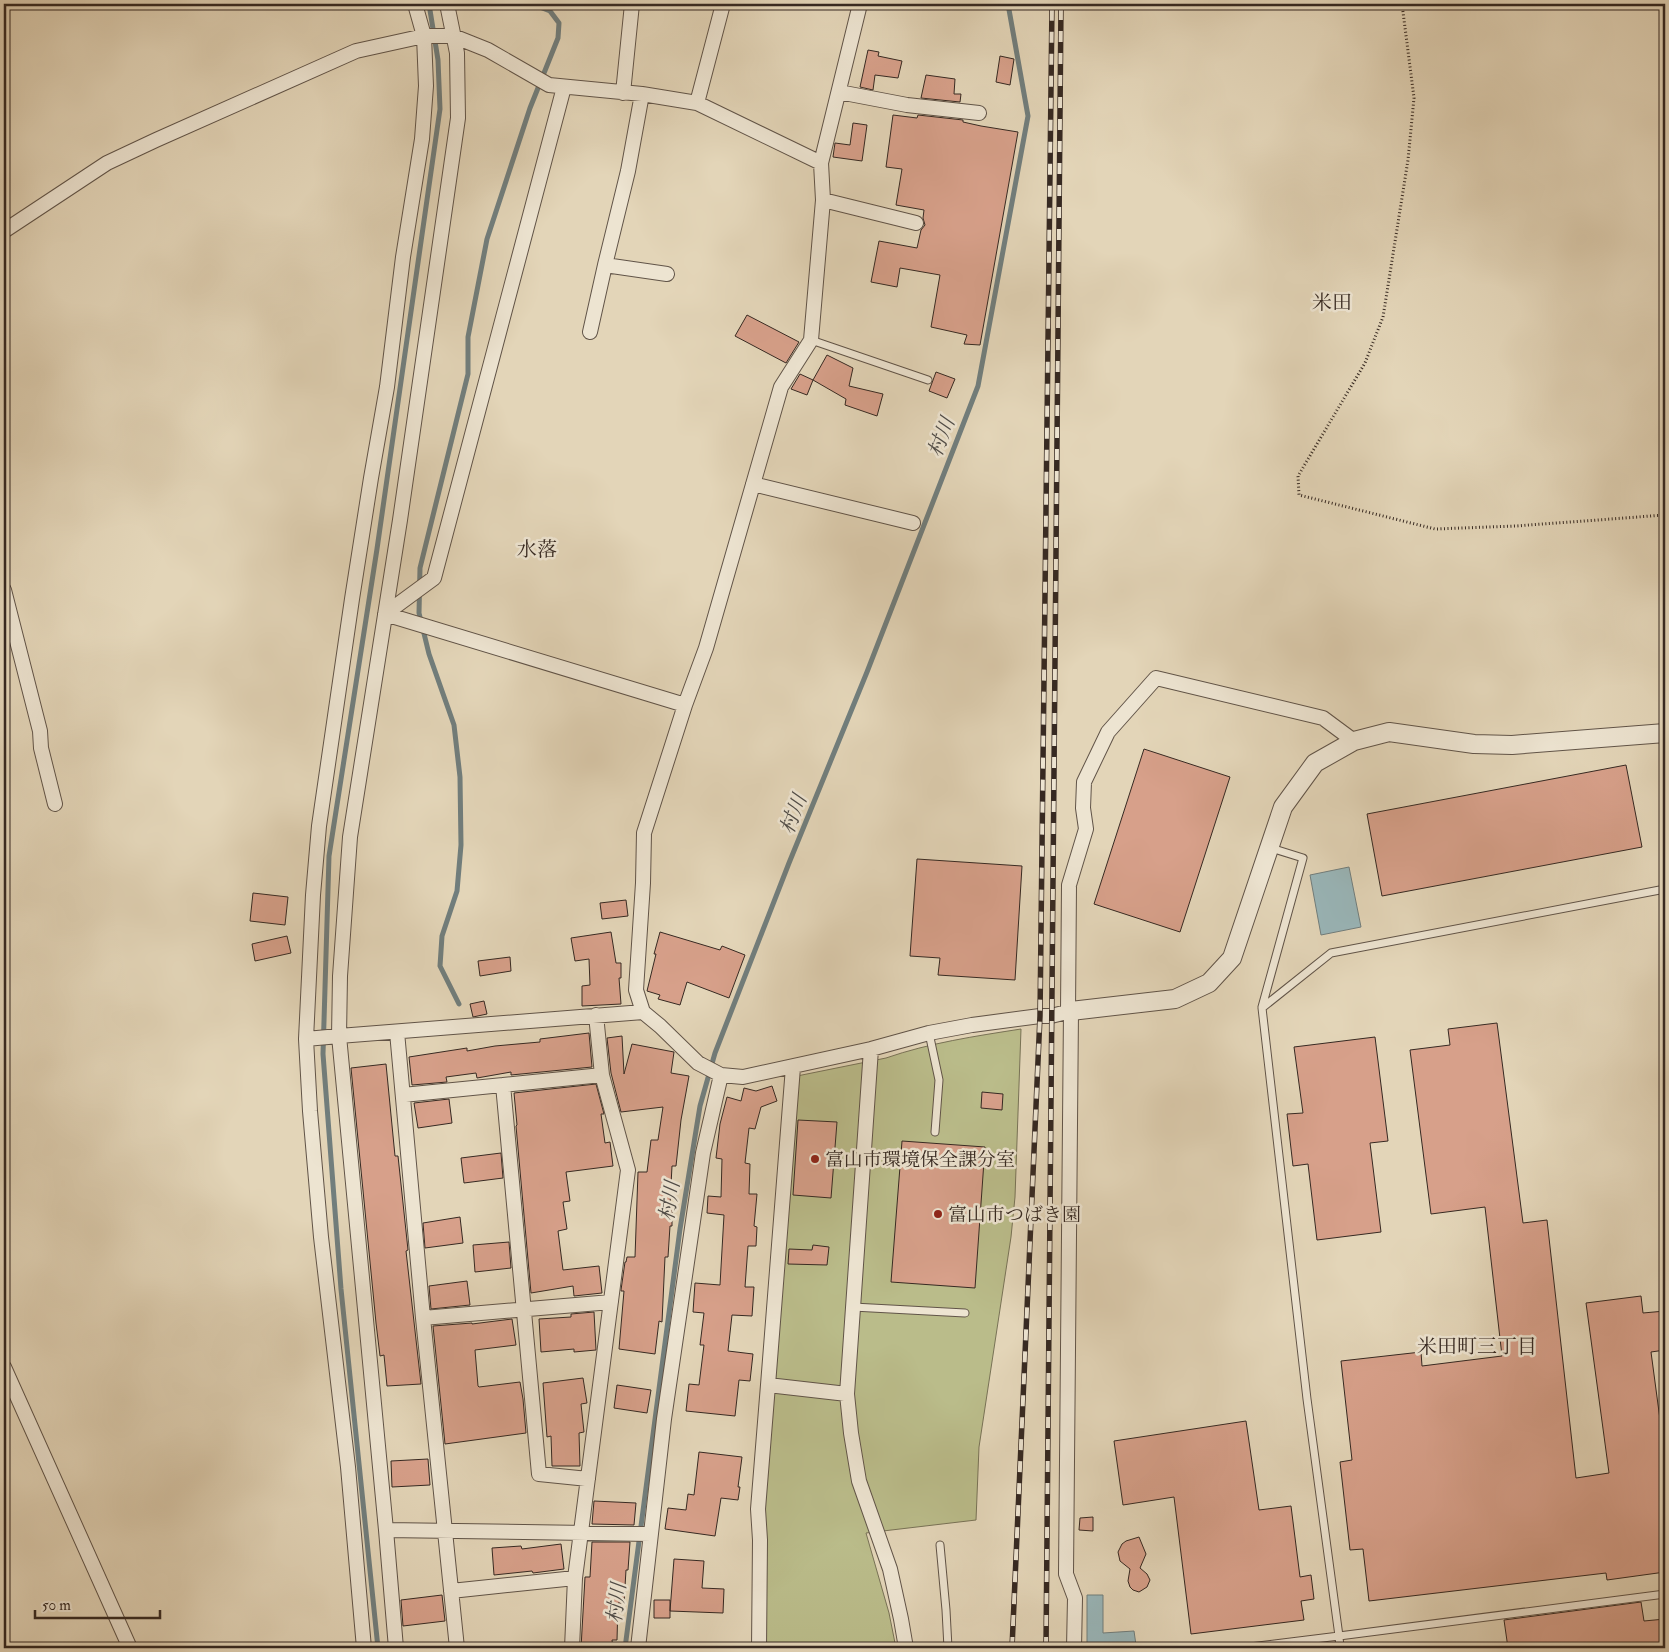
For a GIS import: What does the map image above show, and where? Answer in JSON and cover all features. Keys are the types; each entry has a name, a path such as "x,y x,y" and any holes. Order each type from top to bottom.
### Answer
{"street":[{"path":"364,1648 348,1467 321,1237 306,1038 312,913 319,826 358,562 387,387 403,256 422,139 426,86 424,36 415,4"},
{"path":"396,1648 339,1036 340,976 350,837 458,118 457,53 447,4"},
{"path":"623,93 632,4"},
{"path":"697,103 723,4"},
{"path":"860,4 821,163 823,200 811,340 781,387 706,648 644,833 643,883 636,990 643,1012 700,1064 720,1075 743,1077 871,1049 929,1033 972,1024 1051,1016 1070,1011 1175,999 1209,983 1232,958 1283,807 1315,763 1354,741 1388,732 1474,744 1512,745 1665,733"},
{"path":"4,231 107,163 356,51 424,36 452,36 488,50 548,86 642,94 697,103 821,163"},
{"path":"385,614 434,578 564,87"},
{"path":"838,92 907,105 979,113"},
{"path":"590,332 628,171 642,94"},
{"path":"823,200 916,223"},
{"path":"605,265 667,274"},
{"path":"753,484 913,523"},
{"path":"4,590 40,731 41,748 54,804"},
{"path":"385,614 685,706"},
{"path":"1074,1648 1075,1598 1066,1574 1070,1011 1069,885 1086,829 1082,808 1084,782 1108,732 1156,678 1323,718 1354,741"},
{"path":"306,1038 643,1012"},
{"path":"572,1648 575,1578 628,1170 602,1075 596,1015"},
{"path":"397,1032 423,1318 457,1648"},
{"path":"871,1049 847,1394 850,1433 859,1481 890,1569 906,1648"},
{"path":"759,1648 760,1540 758,1509 793,1067"},
{"path":"403,1095 602,1075"},
{"path":"638,1648 664,1419 703,1153 720,1075"},
{"path":"503,1085 539,1474 588,1478"},
{"path":"423,1318 611,1302"},
{"path":"4,1367 130,1648"},
{"path":"768,1386 847,1394"},
{"path":"386,1530 651,1534"},
{"path":"451,1591 575,1578"}],"lane":[{"path":"811,340 928,380"},
{"path":"1269,848 1303,858 1262,1008 1307,1399 1340,1648"},
{"path":"1262,1008 1331,953 1665,889"},
{"path":"929,1033 939,1080 935,1132"},
{"path":"853,1307 964,1313"},
{"path":"940,1545 948,1648"},
{"path":"1242,1648 1665,1594"}],"path":[{"path":"1402,4 1414,98 1408,160 1384,317 1364,363 1298,476 1299,495 1435,529 1516,526 1665,515"}],"green space":[{"path":"1021,1029 1015,1197 1011,1237 979,1447 976,1520 866,1533 889,1613 896,1648 766,1648 764,1504 797,1076 886,1058 953,1040"}],"water":[{"path":"1349,867 1361,927 1321,935 1310,875"},
{"path":"1087,1595 1103,1595 1103,1633 1134,1631 1136,1645 1087,1648"}],"building":[{"path":"868,50 879,52 878,56 902,61 898,78 875,75 873,90 860,87"},
{"path":"1000,56 1014,59 1010,85 996,82"},
{"path":"926,75 955,79 954,94 961,94 960,102 921,98"},
{"path":"893,115 917,118 918,115 963,120 963,122 981,126 1018,132 980,345 964,344 967,335 931,327 940,275 900,268 897,287 871,282 879,241 917,248 921,230 925,225 923,218 924,210 896,205 902,169 886,167"},
{"path":"853,123 867,125 862,161 833,157 835,143 850,145"},
{"path":"747,315 799,342 786,363 735,336"},
{"path":"827,355 853,368 849,386 883,394 877,416 845,405 846,399 813,380"},
{"path":"936,372 955,379 947,398 929,391"},
{"path":"800,374 813,380 807,395 791,389"},
{"path":"1144,749 1230,777 1180,932 1094,904"},
{"path":"1626,765 1642,847 1382,896 1367,814"},
{"path":"917,859 1022,866 1015,980 938,975 940,958 910,956"},
{"path":"253,893 288,897 285,925 250,921"},
{"path":"626,900 628,916 602,919 600,903"},
{"path":"611,932 616,963 621,963 621,978 619,978 621,1004 582,1006 582,986 590,985 589,959 575,961 571,938"},
{"path":"660,932 720,950 722,946 745,955 729,998 687,982 680,1005 658,999 660,995 647,991"},
{"path":"287,936 291,953 255,961 252,944"},
{"path":"510,957 511,971 480,976 478,961"},
{"path":"484,1001 487,1014 473,1017 470,1004"},
{"path":"1497,1023 1523,1223 1547,1220 1576,1478 1609,1473 1586,1303 1641,1296 1643,1313 1665,1311 1665,1350 1651,1352 1665,1457 1665,1572 1607,1580 1606,1573 1369,1601 1363,1549 1350,1550 1340,1462 1352,1460 1341,1361 1421,1352 1422,1366 1502,1356 1485,1207 1431,1214 1410,1050 1450,1045 1448,1029"},
{"path":"589,1033 592,1067 511,1075 511,1072 477,1078 476,1073 446,1077 447,1082 412,1085 409,1057 467,1048 467,1051 495,1046 540,1042 540,1039"},
{"path":"622,1036 624,1074 632,1044 674,1052 671,1073 689,1076 681,1120 676,1166 672,1166 670,1204 672,1204 672,1226 670,1226 668,1257 665,1257 662,1322 659,1321 655,1354 619,1349 624,1291 621,1290 625,1262 627,1257 635,1257 638,1172 647,1172 651,1140 658,1140 663,1107 621,1112 611,1073 607,1038"},
{"path":"1375,1037 1388,1141 1370,1143 1381,1232 1317,1240 1308,1164 1293,1166 1287,1114 1303,1113 1294,1047"},
{"path":"386,1064 395,1156 398,1156 408,1250 406,1251 421,1384 387,1386 384,1355 380,1356 376,1323 351,1068"},
{"path":"596,1084 604,1114 601,1114 605,1143 610,1142 613,1166 566,1172 570,1201 563,1202 567,1229 558,1231 563,1270 599,1266 602,1293 574,1296 573,1286 531,1293 514,1093"},
{"path":"772,1086 777,1101 761,1107 755,1129 749,1128 745,1163 750,1164 749,1194 757,1194 754,1226 757,1227 756,1246 748,1246 745,1287 754,1287 752,1316 732,1315 728,1351 753,1354 750,1381 739,1380 735,1416 686,1411 689,1384 699,1385 704,1345 700,1345 704,1313 693,1312 695,1283 720,1285 724,1215 707,1213 708,1196 721,1197 722,1159 716,1158 720,1124 727,1097 741,1101 744,1088 756,1091"},
{"path":"982,1092 1003,1094 1002,1110 981,1108"},
{"path":"449,1099 452,1123 418,1128 414,1103"},
{"name":"富山市環境保全課分室","path":"798,1120 837,1122 831,1198 793,1195"},
{"name":"富山市つばき園","path":"902,1141 985,1147 975,1288 891,1282"},
{"path":"501,1153 503,1178 464,1183 461,1158"},
{"path":"460,1217 463,1243 425,1248 423,1223"},
{"path":"509,1242 511,1268 475,1272 473,1245"},
{"path":"813,1245 829,1247 827,1265 788,1264 789,1249 812,1250"},
{"path":"467,1281 470,1305 431,1309 429,1286"},
{"path":"594,1312 596,1350 574,1352 574,1349 541,1352 539,1319 571,1317 571,1314"},
{"path":"512,1319 516,1345 475,1350 478,1386 520,1382 526,1433 445,1444 433,1326"},
{"path":"583,1378 587,1403 581,1404 584,1432 579,1433 580,1466 552,1466 551,1436 547,1437 543,1383"},
{"path":"617,1385 651,1390 647,1413 614,1408"},
{"path":"1246,1421 1259,1510 1291,1506 1300,1577 1311,1575 1314,1599 1301,1601 1304,1620 1191,1634 1174,1497 1123,1505 1114,1441"},
{"path":"699,1452 742,1457 738,1500 721,1498 715,1536 665,1529 668,1508 686,1510 688,1494 694,1495"},
{"path":"428,1459 430,1485 392,1487 391,1461"},
{"path":"594,1501 636,1503 634,1525 592,1524"},
{"path":"1093,1517 1093,1531 1079,1530 1080,1518"},
{"path":"1139,1537 1146,1554 1140,1568 1147,1574 1150,1580 1147,1587 1139,1592 1130,1587 1128,1581 1130,1569 1120,1561 1118,1552 1126,1541"},
{"path":"592,1542 630,1542 624,1603 618,1603 617,1640 612,1640 613,1648 581,1648 585,1577 590,1577"},
{"path":"561,1544 564,1569 494,1575 492,1548 521,1546 522,1549"},
{"path":"674,1559 704,1561 702,1588 724,1589 723,1613 670,1611"},
{"path":"442,1595 445,1621 403,1626 401,1600"},
{"path":"654,1600 670,1600 670,1618 654,1618"},
{"path":"1641,1602 1644,1621 1665,1619 1665,1648 1508,1648 1504,1620"}],"waterway":[{"path":"378,1648 341,1289 323,1054 329,856 377,549 440,109 438,60 429,4"},
{"path":"459,1004 440,966 442,936 457,891 461,845 460,777 454,725 429,654 419,613 420,568 468,374 468,337 487,239 530,108 558,38 559,23 550,11 532,4"},
{"name":"村川","path":"625,1648 680,1229 700,1106 715,1053 789,863 867,672 978,386 1028,116 1008,4"}],"railway":[{"path":"1012,1648 1040,1016 1052,4"},
{"path":"1046,1648 1061,4"}],"place":[{"name":"富山市環境保全課分室","path":"815,1159"},
{"name":"富山市つばき園","path":"938,1214"}],"district":[{"name":"米田","path":"1332,302"},
{"name":"水落","path":"537,549"},
{"name":"米田町三丁目","path":"1477,1346"}]}
